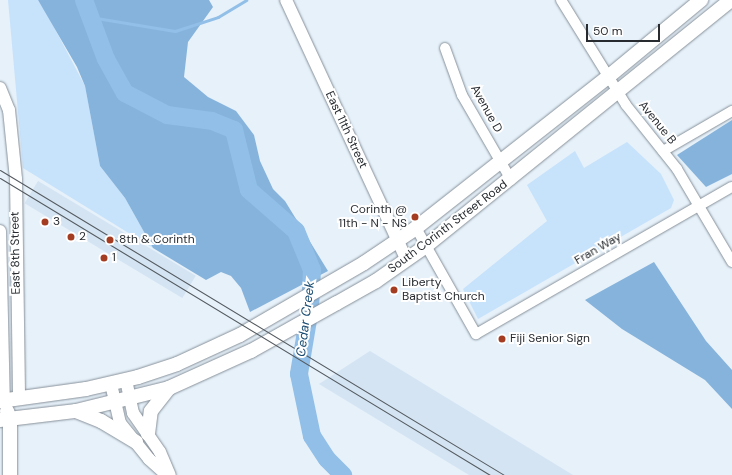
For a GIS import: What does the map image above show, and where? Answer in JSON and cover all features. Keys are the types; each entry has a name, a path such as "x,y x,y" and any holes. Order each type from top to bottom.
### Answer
{"main road":[{"name":"South Corinth Street Road","path":"2,401 111,384 156,372 206,352 337,279 416,228 608,77 701,0"},
{"name":"South Corinth Street Road","path":"5,420 76,411 130,399 169,388 252,351 337,303 426,246 618,94 732,0"},
{"path":"148,434 151,411 169,388"},
{"name":"East 8th Street","path":"5,420 19,398"},
{"name":"East 8th Street","path":"2,401 10,475"},
{"path":"76,411 118,430 136,442"}],"street":[{"name":"East 11th Street","path":"286,0 406,260"},
{"name":"Avenue B","path":"561,0 618,94 663,151 699,206 732,262"},
{"name":"Avenue D","path":"445,48 462,95 511,180"},
{"name":"East 8th Street","path":"0,88 9,110 16,179 19,398"},
{"path":"663,151 732,112"},
{"name":"Fran Way","path":"426,246 476,334 732,187"},
{"path":"416,228 426,246"},
{"name":"East 8th Street","path":"0,231 2,401"},
{"path":"126,380 133,413 160,452 169,475"},
{"path":"111,384 114,402 120,422 136,442 169,475"}],"shaded area":[{"path":"8,0 38,0 47,14 85,86 100,166 125,198 153,248 23,168"},
{"path":"38,0 209,0 213,7 188,42 184,77 208,97 236,111 254,135 260,161 273,189 285,201 328,271 250,312 241,288 231,276 221,272 206,280 153,248 125,198 100,166 85,86 77,67"},
{"path":"732,120 732,174 706,187 677,155"},
{"path":"627,142 661,174 674,200 671,208 478,319 463,289 547,221 527,185 575,151 584,168"},
{"name":"8th & Corinth","path":"38,181 196,276 182,298 25,203"},
{"path":"654,262 706,341 732,370 732,409 705,380 622,329 585,300"},
{"path":"370,351 573,475 469,475 319,384"}],"waterway":[{"name":"Cedar Creek","path":"84,0 106,59 125,93 167,115 212,121 234,130 249,190 296,231 312,270 310,308 299,374 312,436 327,459 343,475"},
{"path":"90,17 175,31 218,17 246,0"}],"tram line":[{"path":"0,170 504,475"},
{"path":"0,178 490,475"}],"place":[{"name":"Corinth @ 11th - N - NS","path":"415,217"},
{"name":"3","path":"45,222"},
{"name":"2","path":"71,237"},
{"name":"8th & Corinth","path":"110,240"},
{"name":"1","path":"104,258"},
{"name":"Liberty Baptist Church","path":"394,290"},
{"name":"Fiji Senior Sign","path":"502,339"}]}
